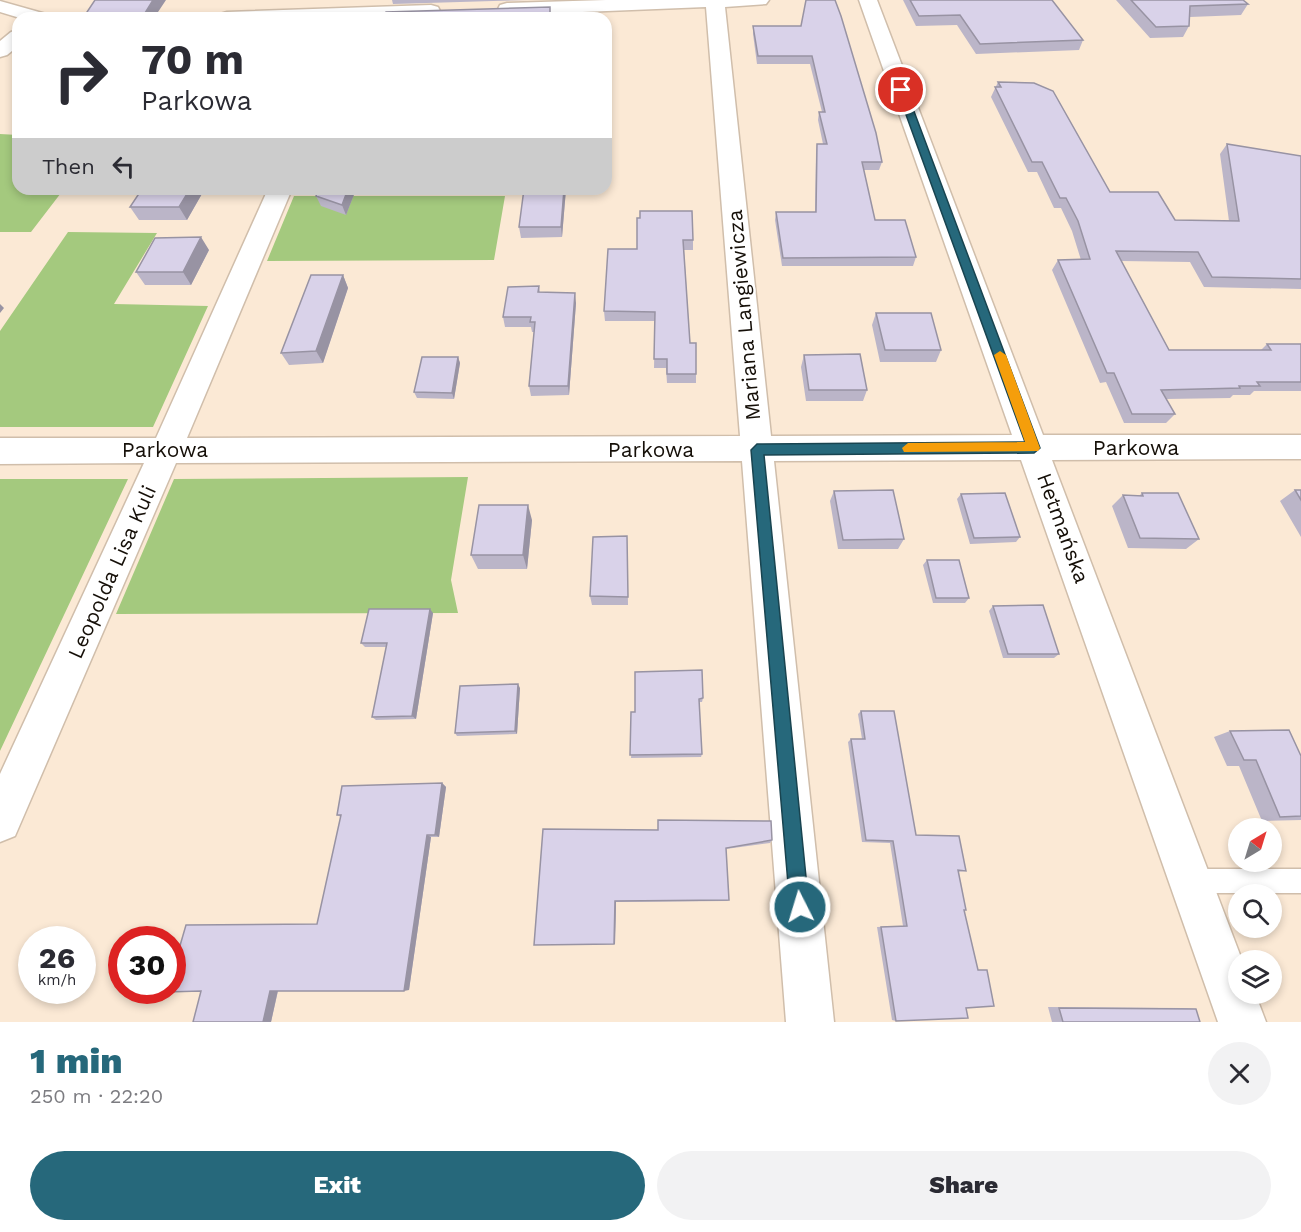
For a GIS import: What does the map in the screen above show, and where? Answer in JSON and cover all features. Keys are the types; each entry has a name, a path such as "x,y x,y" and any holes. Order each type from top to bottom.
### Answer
{"street":[{"path":"488,9 760,0"},
{"name":"Hetmańska","path":"868,0 1034,448 1242,1022"},
{"name":"Mariana Langiewicza","path":"715,2 810,1022"},
{"path":"0,6 20,12"},
{"path":"338,12 452,11"},
{"path":"0,51 12,41"},
{"name":"Leopolda Lisa Kuli","path":"0,821 277,195"},
{"name":"Parkowa","path":"0,451 1301,447"}],"lane":[{"path":"1190,881 1301,881"}],"green space":[{"path":"0,134 12,135 12,195 59,195 31,232 0,232"},
{"path":"294,196 505,196 494,260 267,261"},
{"path":"68,232 157,233 114,304 208,306 153,427 0,427 0,331"},
{"path":"468,477 451,580 458,613 116,614 174,479"},
{"path":"0,479 128,479 0,751"}],"building":[{"path":"95,0 153,0 146,12 87,12"},
{"path":"806,0 835,0 876,133 882,162 862,162 875,220 905,220 916,257 783,258 776,212 816,212 817,144 827,144 819,112 825,112 812,56 758,56 753,26 801,26"},
{"path":"910,0 1052,0 1083,40 980,44 960,15 919,16"},
{"path":"1131,0 1243,0 1248,4 1190,6 1189,26 1156,27"},
{"path":"550,7 550,12 386,12"},
{"path":"998,82 1034,83 1053,91 1110,192 1158,192 1175,220 1239,221 1227,144 1301,156 1301,279 1212,277 1198,252 1116,251 1169,350 1271,350 1267,344 1301,344 1301,382 1257,382 1260,386 1239,386 1240,388 1161,390 1175,414 1132,414 1114,373 1107,373 1058,260 1090,259 1078,221 1066,198 1060,198 1042,162 1032,162 995,87 1001,87"},
{"path":"138,195 186,195 179,207 130,207"},
{"path":"316,195 346,195 342,205"},
{"path":"523,195 564,195 561,227 519,227"},
{"path":"640,211 692,211 693,240 683,240 690,343 696,343 696,374 667,374 667,359 654,359 655,312 604,311 608,249 637,249 637,218 640,218"},
{"path":"201,237 183,272 136,272 155,238"},
{"path":"311,275 343,275 316,351 281,353"},
{"path":"539,286 538,292 575,293 568,386 529,386 535,322 530,322 531,317 503,317 508,287"},
{"path":"876,313 931,313 941,350 885,350"},
{"path":"860,354 867,390 809,390 804,355"},
{"path":"422,357 458,357 452,393 414,392"},
{"path":"893,490 904,539 843,540 834,491"},
{"path":"1295,490 1301,490 1301,500"},
{"path":"1005,493 1020,537 974,538 961,494"},
{"path":"1142,493 1178,493 1199,539 1140,538 1123,495 1143,496"},
{"path":"479,505 528,505 523,555 471,555"},
{"path":"627,536 628,597 590,596 593,537"},
{"path":"927,560 959,560 969,598 936,598"},
{"path":"1043,605 1059,654 1008,654 993,606"},
{"path":"369,609 430,609 412,716 372,717 387,643 361,643"},
{"path":"702,670 703,698 699,699 702,754 630,755 631,712 635,712 635,672"},
{"path":"518,684 515,731 455,733 460,686"},
{"path":"861,711 894,711 916,835 959,836 966,871 958,870 966,910 964,910 978,970 987,970 994,1006 966,1008 968,1018 896,1021 881,927 907,926 893,841 866,840 851,739 865,739"},
{"path":"1289,730 1301,756 1301,816 1280,817 1256,760 1244,760 1230,731"},
{"path":"442,783 435,835 427,835 404,991 270,991 263,1022 193,1022 201,991 186,991 186,925 317,924 341,815 337,815 342,786"},
{"path":"658,820 771,821 772,840 726,848 729,900 615,901 614,944 534,945 543,829 658,830"},
{"path":"1059,1008 1196,1009 1200,1022 1063,1022"}],"slow traffic":[{"path":"908,448 1034,448 1000,355"}],"route":[{"path":"800,907 757,450 1034,448 901,90"}]}
